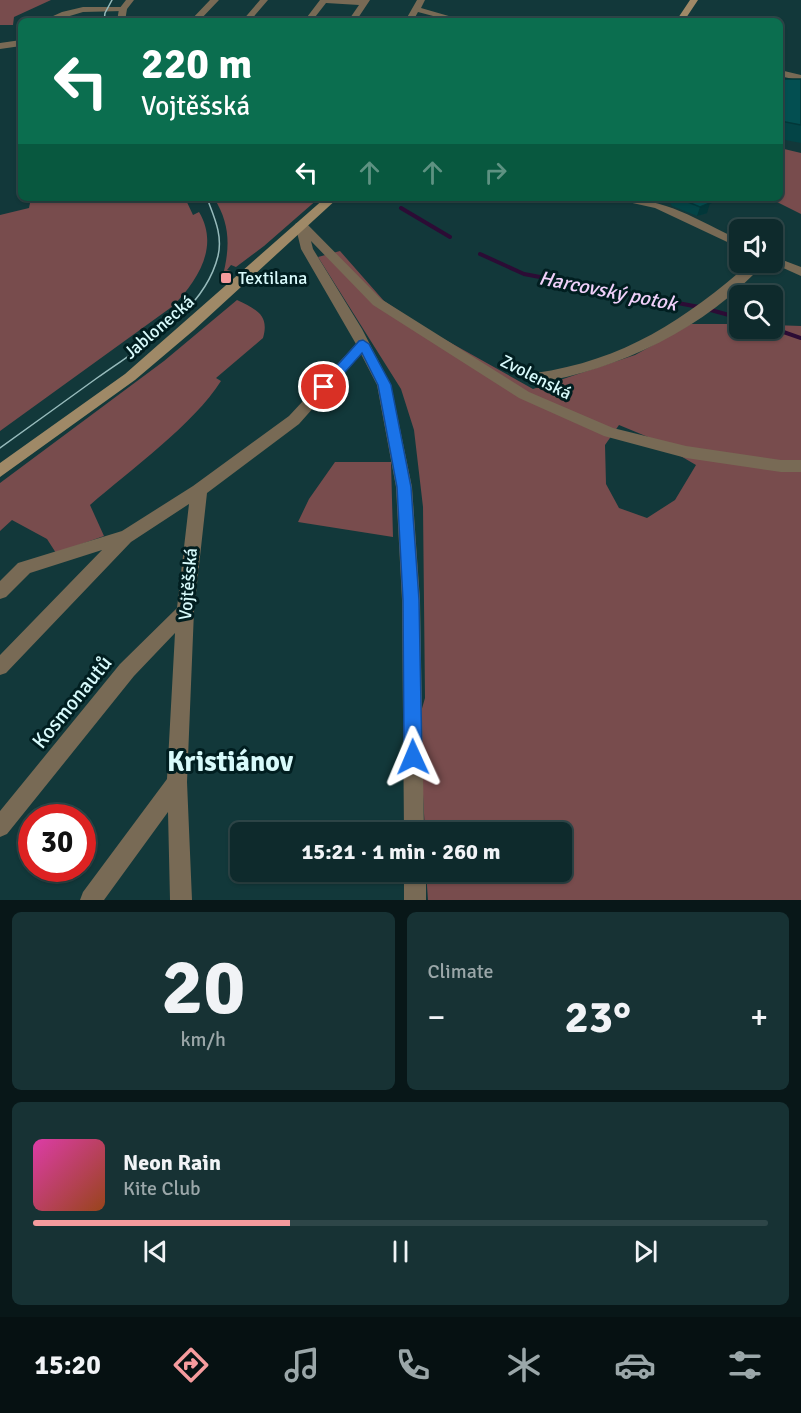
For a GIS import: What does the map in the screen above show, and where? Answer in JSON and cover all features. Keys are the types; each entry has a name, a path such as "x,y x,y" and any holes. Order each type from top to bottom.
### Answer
{"main road":[{"path":"682,18 694,0"},
{"name":"Jablonecká","path":"0,471 130,377 328,201"}],"street":[{"path":"77,9 91,0"},
{"path":"122,18 123,9 130,0"},
{"path":"197,18 215,0"},
{"path":"249,18 264,0"},
{"path":"310,18 324,0 365,2"},
{"path":"411,18 421,0"},
{"path":"354,18 365,2"},
{"path":"52,18 77,9 123,9"},
{"path":"416,9 450,18"},
{"path":"0,45 18,43"},
{"path":"783,74 801,78"},
{"path":"638,201 658,205 729,240"},
{"path":"301,224 307,249 363,344 384,385 404,487 411,600 414,822"},
{"name":"Zvolenská","path":"301,224 377,302 524,395 609,432 687,452 781,466 801,466"},
{"path":"783,264 801,272"},
{"path":"534,378 562,375 586,369 627,352 702,309 746,273"},
{"path":"0,667 125,537 199,490 294,420 363,344"},
{"path":"510,387 551,370"},
{"name":"Vojtěšská","path":"181,900 177,782 185,611 199,490"},
{"path":"0,592 24,568 125,537"},
{"name":"Kosmonautů","path":"0,827 128,670 185,611"},
{"path":"91,900 177,782"},
{"path":"415,882 415,900"}],"shaded area":[{"path":"0,0 51,0 14,17 13,25 0,25"},
{"path":"783,149 801,153 801,214 775,201 783,201"},
{"path":"30,201 186,201 193,215 199,212 205,225 206,251 203,263 190,286 173,306 0,431 0,215 29,208"},
{"path":"216,201 316,201 264,246 236,267 231,265 227,270 231,271 222,279 227,257 227,237 220,208"},
{"path":"340,251 384,301 426,329 533,389 635,355 691,324 729,324 729,339 783,339 783,325 801,326 801,900 428,900 427,882 572,882 572,822 424,822 419,719 425,698 423,507 414,430 401,389 318,257","holes":["619,425 648,437 696,465 675,500 647,518 619,508 606,484 605,445"]},
{"path":"237,300 255,310 263,318 265,330 263,338 216,378 221,381 195,414 90,505 104,536 56,553 47,539 12,520 0,531 0,483 164,361"},
{"path":"335,462 391,462 393,537 298,522 309,499"}],"building":[{"path":"783,79 801,79 801,125 783,122"},
{"path":"685,201 710,203 700,207"}],"waterway":[{"name":"Harcovský potok","path":"63,18 67,16"},
{"name":"Harcovský potok","path":"401,208 450,237"},
{"name":"Harcovský potok","path":"480,254 524,274 699,307"},
{"name":"Harcovský potok","path":"707,309 729,315"},
{"name":"Harcovský potok","path":"783,332 801,338"}],"tram line":[{"path":"104,18 112,0"},
{"path":"0,448 151,340 169,326 199,295 211,276 219,248 217,226 208,201"}],"place":[{"name":"Textilana","path":"226,278"}],"district":[{"name":"Kristiánov","path":"230,762"}],"route":[{"path":"324,387 363,344 384,385 404,487 411,600 413,757"}]}
